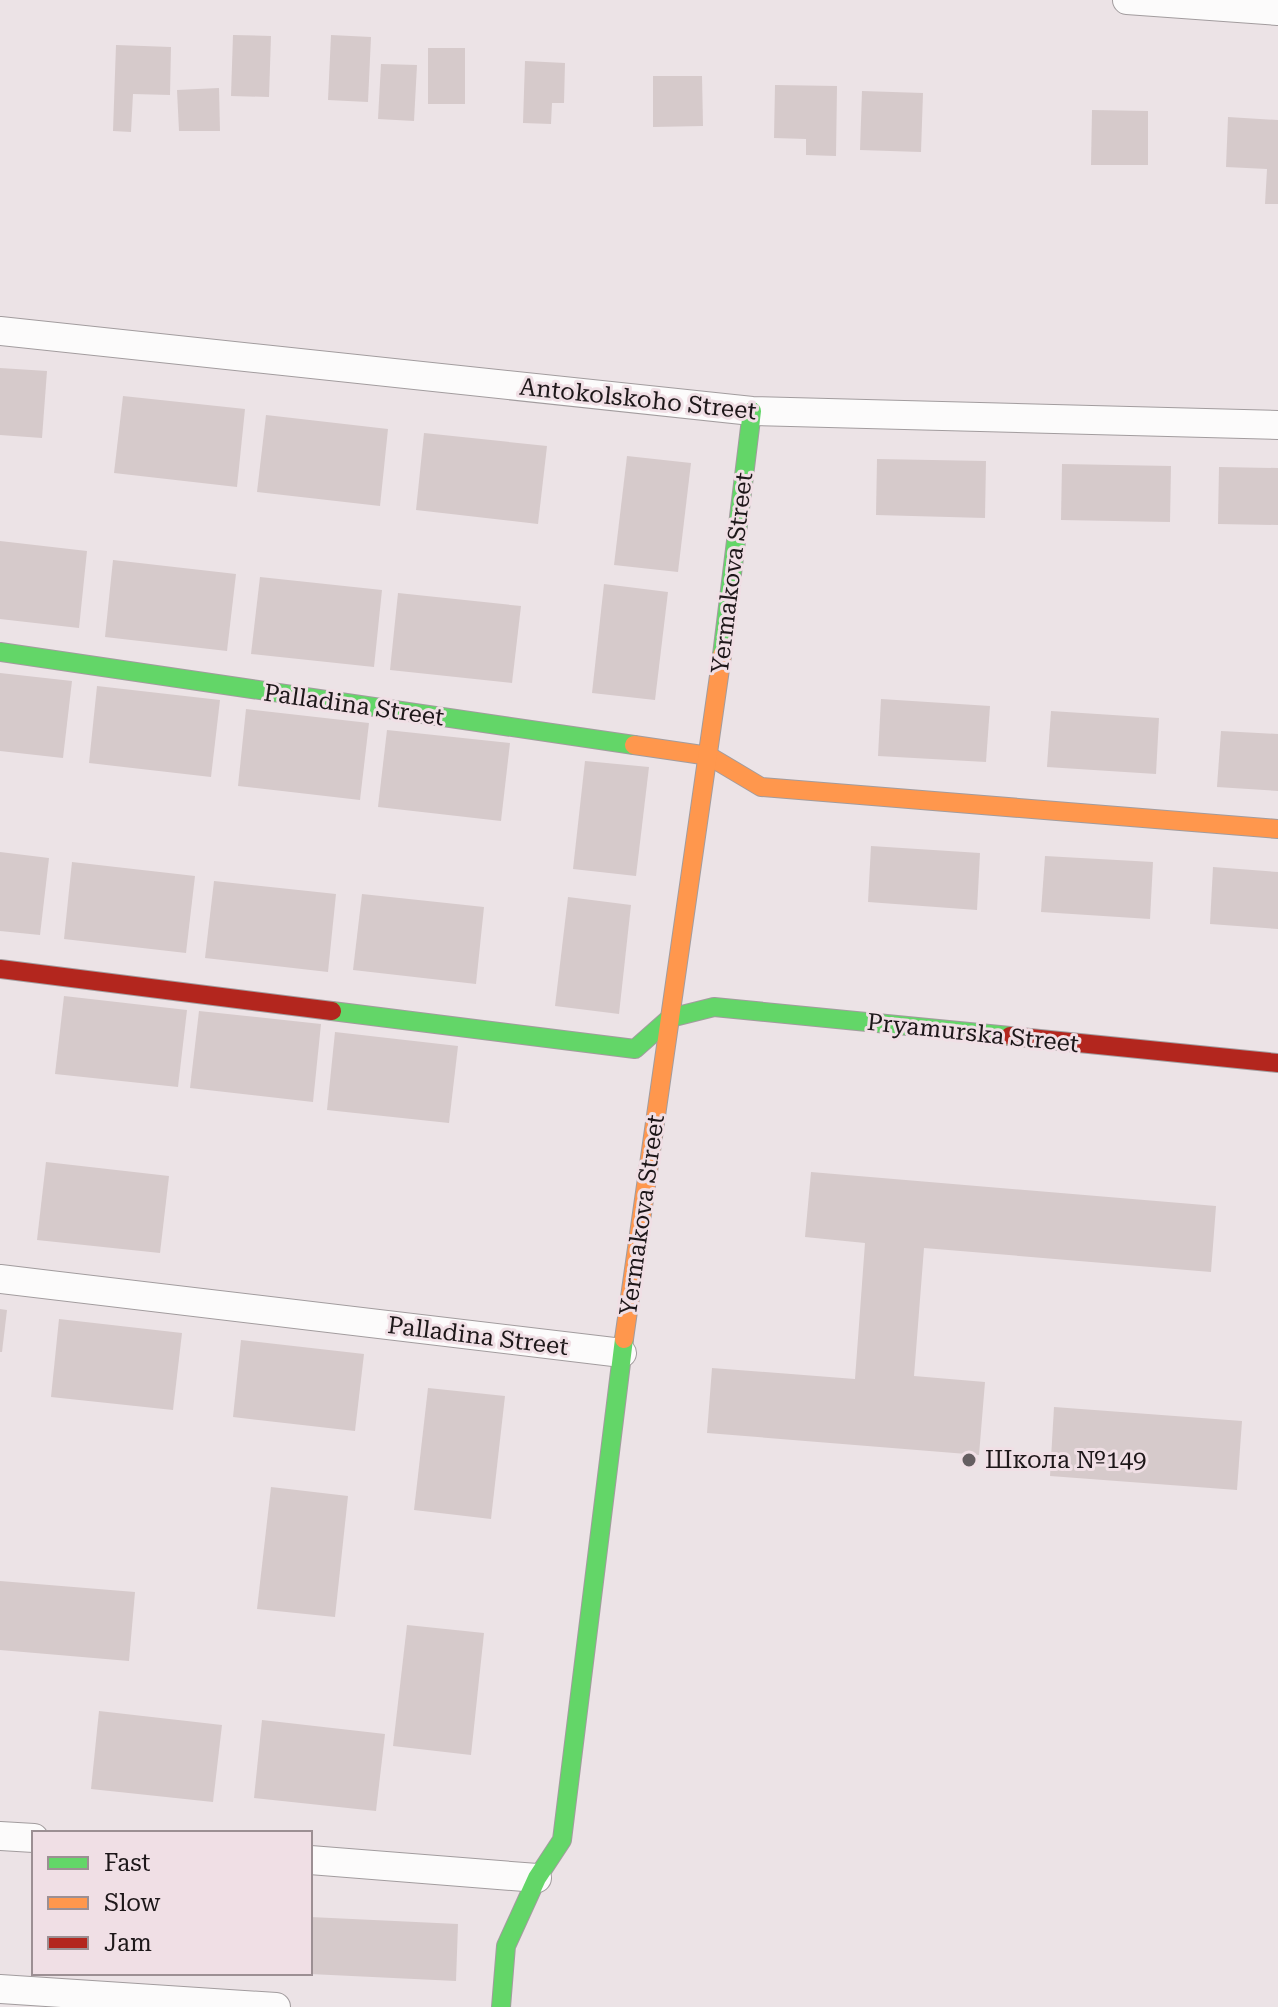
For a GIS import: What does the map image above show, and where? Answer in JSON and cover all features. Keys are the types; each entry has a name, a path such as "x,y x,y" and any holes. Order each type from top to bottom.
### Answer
{"street":[{"path":"1127,0 1278,11"},
{"name":"Antokolskoho Street","path":"0,331 752,411 1278,425"},
{"name":"Yermakova Street","path":"501,2007 506,1946 537,1878 562,1840 622,1353 709,756 752,411"},
{"name":"Palladina Street","path":"0,652 709,756"},
{"path":"709,756 761,787 1278,829"},
{"path":"0,969 635,1049 670,1018"},
{"name":"Pryamurska Street","path":"670,1018 714,1007 1278,1063"},
{"name":"Palladina Street","path":"0,1279 622,1353"},
{"path":"0,1836 32,1838"},
{"path":"312,1860 537,1878"},
{"path":"0,1989 276,2007"}],"building":[{"path":"233,35 271,36 269,97 231,96"},
{"path":"331,35 371,37 368,102 328,100"},
{"path":"116,45 171,47 170,95 133,94 131,132 113,131"},
{"path":"428,48 465,48 465,104 428,104"},
{"path":"525,61 565,63 564,103 552,103 551,124 523,123"},
{"path":"381,64 417,65 414,121 378,119"},
{"path":"653,76 702,76 703,126 653,127"},
{"path":"775,85 837,86 836,156 806,155 806,139 774,138"},
{"path":"219,88 220,131 179,131 177,90"},
{"path":"862,91 923,93 921,152 860,150"},
{"path":"1092,110 1148,111 1148,165 1091,165"},
{"path":"1228,117 1278,120 1278,204 1265,204 1267,169 1226,167"},
{"path":"0,368 47,371 42,438 0,435"},
{"path":"123,396 245,409 237,487 114,473"},
{"path":"266,415 388,429 380,506 257,492"},
{"path":"424,433 547,446 538,524 416,510"},
{"path":"627,456 691,463 678,572 614,565"},
{"path":"877,459 986,461 985,518 876,515"},
{"path":"1062,464 1171,466 1170,522 1061,520"},
{"path":"1219,467 1278,468 1278,525 1218,524"},
{"path":"0,541 87,551 79,628 0,619"},
{"path":"113,560 236,574 227,651 105,637"},
{"path":"260,577 382,590 374,667 251,654"},
{"path":"604,584 668,592 655,700 592,693"},
{"path":"398,593 521,606 512,683 390,670"},
{"path":"0,673 72,681 63,758 0,751"},
{"path":"97,686 220,700 211,777 89,763"},
{"path":"881,699 990,706 986,762 878,756"},
{"path":"246,709 369,723 360,800 238,786"},
{"path":"1051,711 1159,718 1156,774 1047,767"},
{"path":"387,730 510,743 501,821 378,807"},
{"path":"1221,731 1278,734 1278,791 1217,787"},
{"path":"585,761 649,767 636,876 573,869"},
{"path":"871,846 980,853 977,910 868,902"},
{"path":"0,852 49,858 40,935 0,931"},
{"path":"1045,856 1153,862 1150,919 1041,912"},
{"path":"72,862 195,876 186,953 64,939"},
{"path":"1213,867 1278,872 1278,929 1210,924"},
{"path":"214,881 336,894 328,972 205,958"},
{"path":"362,894 484,907 476,984 353,970"},
{"path":"568,897 631,905 619,1014 555,1006"},
{"path":"64,996 187,1010 178,1087 55,1074"},
{"path":"199,1011 321,1024 313,1102 190,1088"},
{"path":"335,1032 458,1046 449,1123 327,1110"},
{"path":"46,1162 169,1176 160,1253 37,1240"},
{"path":"811,1172 1216,1206 1211,1272 924,1248 914,1376 985,1382 979,1455 707,1433 712,1368 855,1379 865,1243 805,1237"},
{"path":"0,1309 7,1310 2,1352 0,1352"},
{"path":"59,1319 182,1333 173,1410 51,1397"},
{"path":"241,1340 364,1354 355,1431 233,1417"},
{"path":"428,1388 505,1396 491,1519 414,1510"},
{"path":"1054,1407 1242,1421 1237,1490 1050,1476"},
{"path":"271,1487 348,1496 335,1617 257,1609"},
{"path":"0,1581 135,1592 129,1661 0,1650"},
{"path":"407,1625 484,1633 471,1755 393,1746"},
{"path":"99,1711 222,1725 213,1802 91,1789"},
{"path":"262,1720 385,1734 376,1811 254,1798"},
{"path":"312,1917 458,1924 456,1981 312,1974"}],"traffic: fast":[{"path":"722,655 752,411"},
{"path":"0,652 634,745"},
{"path":"332,1011 635,1049 670,1018 714,1007 1010,1036"},
{"path":"501,2007 506,1946 537,1878 562,1840 624,1339"}],"traffic: slow":[{"path":"624,1339 722,655"},
{"path":"634,745 709,756 761,787 1278,829"}],"traffic: jam":[{"path":"0,969 332,1011"},
{"path":"1010,1036 1278,1063"}],"place":[{"name":"Школа №149","path":"969,1460"}]}
